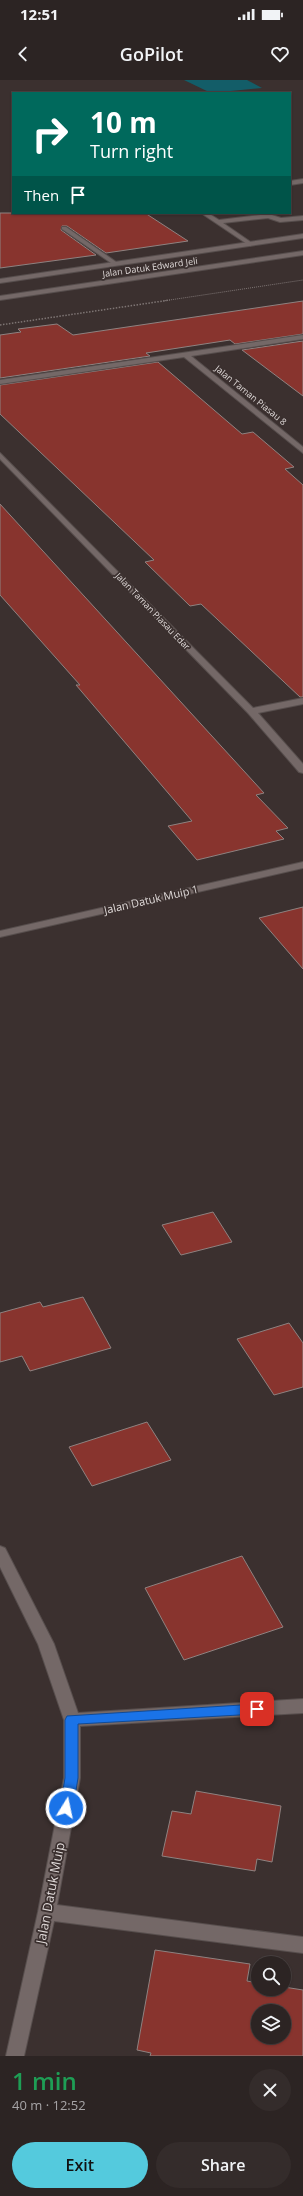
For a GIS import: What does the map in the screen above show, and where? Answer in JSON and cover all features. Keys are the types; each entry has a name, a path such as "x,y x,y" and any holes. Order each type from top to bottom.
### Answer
{"street":[{"path":"291,183 303,181"},
{"path":"206,214 250,244 280,246"},
{"path":"218,222 267,214 280,220 303,218"},
{"path":"64,228 116,264"},
{"name":"Jalan Datuk Edward Jeli","path":"0,281 303,236"},
{"path":"288,247 303,248"},
{"name":"Jalan Datuk Edward Jeli","path":"0,298 303,253"},
{"path":"0,382 303,337"},
{"name":"Jalan Taman Piasau 8","path":"186,354 303,450"},
{"name":"Jalan Taman Piasau Edar","path":"0,455 251,711 303,770"},
{"path":"251,711 303,701"},
{"name":"Jalan Datuk Muip 1","path":"0,934 303,865"},
{"name":"Jalan Datuk Muip","path":"0,1552 46,1644 72,1720 72,1778 47,1912 15,2056"},
{"path":"72,1720 303,1706"},
{"path":"47,1912 303,1945"}],"path":[{"path":"0,325 303,280"}],"water":[{"path":"184,80 247,80 262,88 221,92 209,92"}],"building":[{"path":"0,213 147,214 188,241 106,253 67,226 62,226 61,230 96,255 0,268"},
{"path":"303,301 303,334 235,344 230,340 146,353 150,356 0,378 0,335 21,332 18,329 57,324 73,335"},
{"path":"303,341 303,396 242,350"},
{"path":"158,362 242,434 253,432 294,467 285,469 303,485 303,697 300,697 201,604 190,606 145,562 154,560 0,414 0,385"},
{"path":"0,504 264,793 256,795 288,828 276,831 284,839 197,860 168,826 192,821 76,685 80,685 0,595"},
{"path":"303,907 303,969 259,918"},
{"path":"213,1212 232,1242 181,1255 162,1225"},
{"path":"83,1297 111,1348 30,1371 22,1356 0,1362 0,1313 40,1302 43,1307"},
{"path":"289,1323 303,1343 303,1387 274,1395 237,1339"},
{"path":"147,1422 171,1460 92,1486 69,1447"},
{"path":"242,1556 283,1627 184,1660 145,1588"},
{"path":"196,1791 281,1806 272,1862 257,1859 255,1871 162,1856 172,1811 191,1814"},
{"path":"155,1950 250,1964 247,1981 251,1982 251,1996 291,1996 291,1988 303,1990 303,2056 150,2056 151,2053 137,2050"}],"route":[{"path":"66,1808 72,1778 72,1720 257,1709"}]}
